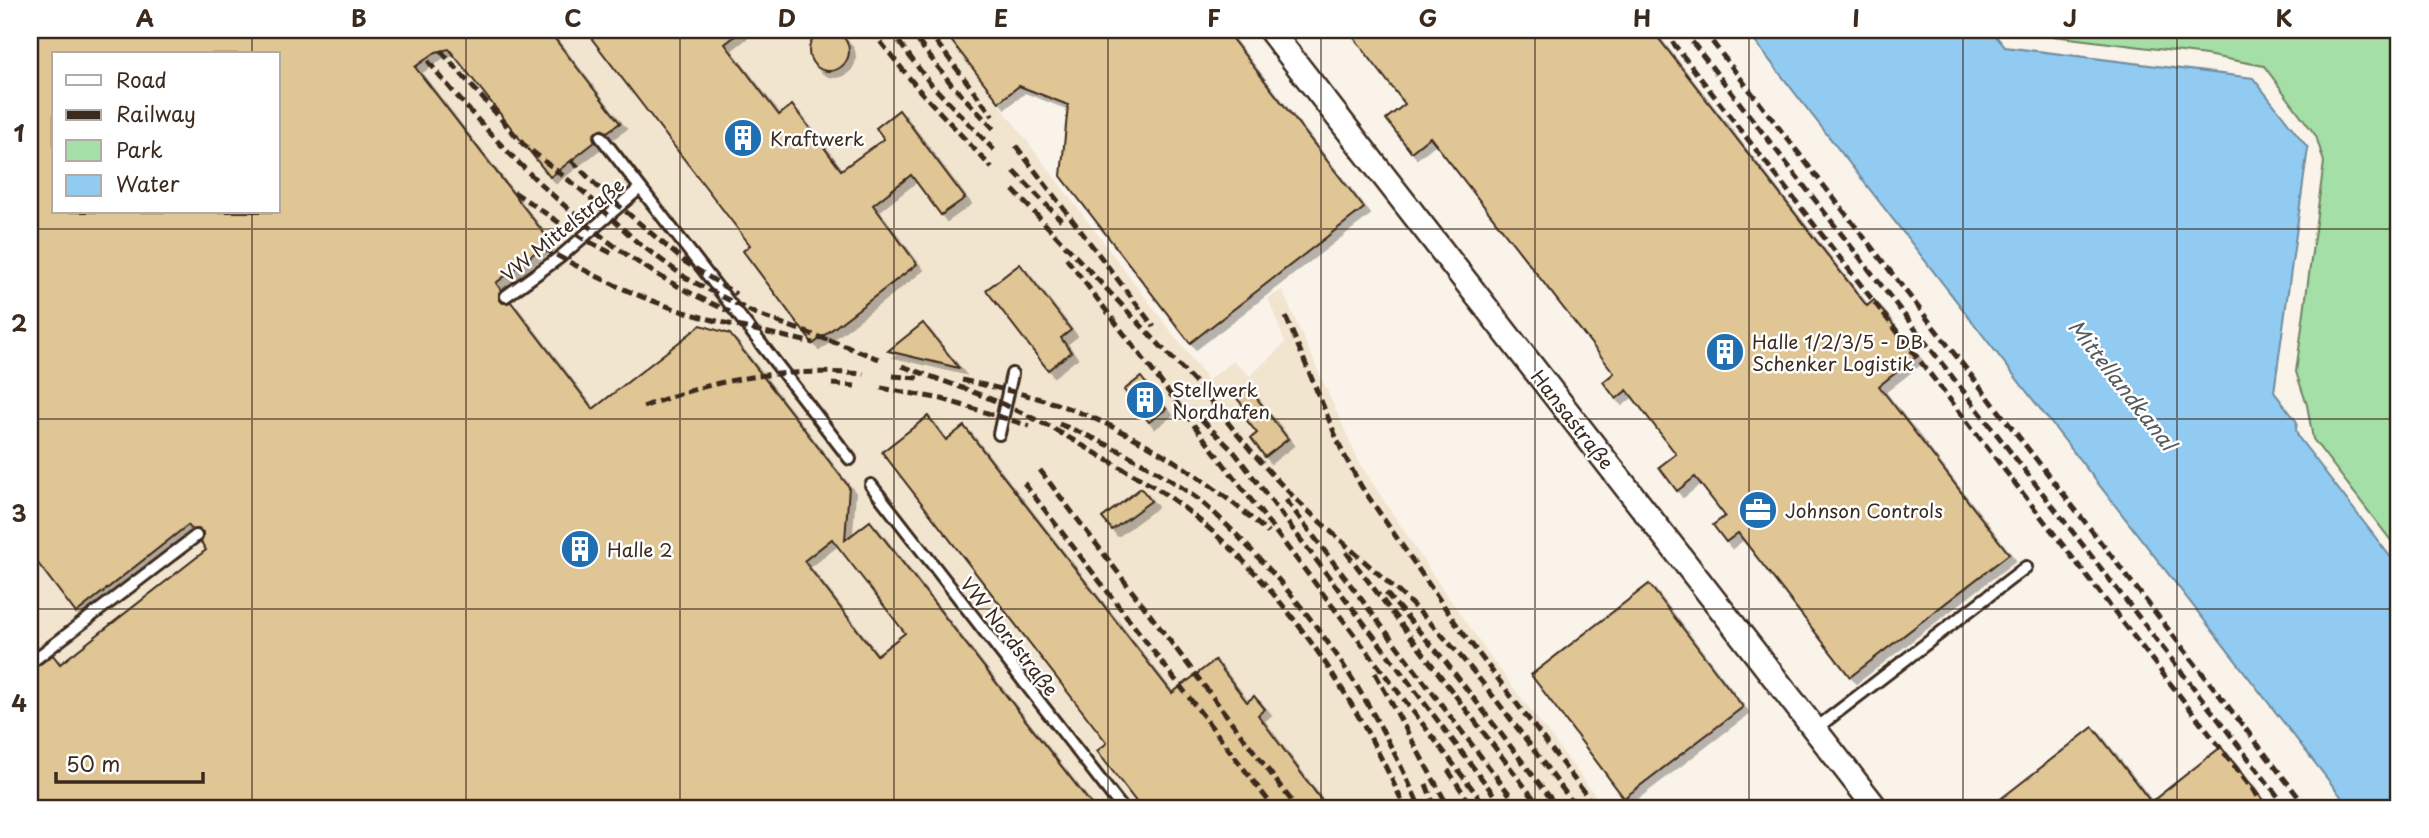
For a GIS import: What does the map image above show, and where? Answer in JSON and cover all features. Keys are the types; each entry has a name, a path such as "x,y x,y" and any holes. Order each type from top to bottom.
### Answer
{"street":[{"name":"Hansastraße","path":"1270,30 1876,808"}],"lane":[{"path":"601,137 850,459"},
{"name":"VW Mittelstraße","path":"506,296 560,257 640,188"},
{"path":"999,435 1012,374"},
{"name":"VW Nordstraße","path":"871,485 1122,808"},
{"path":"30,663 196,536"},
{"path":"1814,730 2026,567"}],"shaded area":[{"path":"30,30 943,30 1208,380 1233,361 1250,376 1285,343 1268,298 1282,290 1360,464 1492,659 1605,808 30,808"}],"green space":[{"path":"2029,30 2399,30 2399,551 2313,439 2307,405 2296,372 2324,162 2316,136 2264,66 2206,55 2045,35"}],"water":[{"name":"Mittellandkanal","path":"1746,30 1991,30 2005,47 2253,78 2308,148 2274,392 2297,422 2299,438 2399,568 2399,808 2350,808"}],"building":[{"path":"30,30 548,30 620,123 607,132 601,129 596,131 593,137 595,142 550,177 449,49 436,52 415,67 550,241 496,283 501,290 499,300 503,303 511,302 593,409 701,325 730,334 849,487 845,540 870,521 1094,808 30,808 30,671 53,655 60,664 206,550 201,542 203,532 192,530 188,525 76,613 30,553","holes":["832,539 905,633 877,655 804,561"]},
{"path":"585,30 743,30 725,44 779,115 792,105 841,170 884,139 876,128 899,110 965,198 941,215 911,175 873,205 917,264 813,344 743,251 750,245"},
{"path":"943,30 1225,30 1364,208 1190,343 1061,176 1068,105 1019,86 999,102"},
{"name":"Halle 1/2/3/5 - DB Schenker Logistik","path":"1348,30 1652,30 1867,306 1874,300 1917,356 1879,386 2009,554 1850,677 1738,533 1726,542 1713,525 1725,516 1695,477 1677,491 1659,467 1676,454 1627,390 1616,399 1603,382 1614,373 1430,137 1411,152 1386,119 1405,104"},
{"path":"829,31 837,32 843,37 848,43 848,59 843,65 837,70 829,71 821,70 815,65 810,59 809,51 810,43 815,37 821,32"},
{"path":"1020,264 1071,330 1061,338 1071,352 1048,370 986,290"},
{"path":"923,323 959,368 888,351"},
{"name":"Stellwerk Nordhafen","path":"1141,377 1166,409 1149,422 1124,390"},
{"path":"1248,387 1288,439 1265,457 1251,438 1257,433 1239,411 1244,407 1235,396"},
{"path":"928,416 946,440 964,426 1172,693 1215,660 1247,702 1254,696 1265,709 1258,715 1327,808 1141,808 1097,751 1107,743 882,452"},
{"path":"1141,488 1151,501 1112,530 1102,518"},
{"path":"1649,584 1743,707 1624,798 1531,675"},
{"path":"2093,727 2151,802 2221,747 2269,808 1989,808"}],"railway":[{"path":"871,30 919,90 992,168"},
{"path":"890,30 929,82 994,150"},
{"path":"909,30 952,85 996,131"},
{"path":"927,30 993,116"},
{"path":"1663,30 2267,808"},
{"path":"1683,30 2287,808"},
{"path":"1703,30 2307,808"},
{"path":"441,51 523,144 586,194 637,242 686,278 756,314 836,343"},
{"path":"428,61 519,163 596,232 648,269 730,312"},
{"path":"1016,146 1154,327"},
{"path":"571,160 603,192 685,262 736,294"},
{"path":"1014,171 1061,220"},
{"path":"1013,190 1204,392 1289,492 1439,632 1493,696 1577,808"},
{"path":"514,192 582,238 615,255"},
{"path":"543,248 615,285 661,304 717,321 813,343"},
{"path":"1066,258 1487,808"},
{"path":"1286,317 1342,451 1361,486 1457,625 1596,808"},
{"path":"829,340 879,359"},
{"path":"902,366 988,398 1049,427 1159,490 1213,532 1248,565 1310,640 1362,723 1405,808"},
{"path":"643,407 698,388 752,377 806,372 864,374"},
{"path":"893,376 918,378"},
{"path":"962,380 1053,403 1120,431 1198,477 1268,533"},
{"path":"832,384 855,386"},
{"path":"881,388 942,399 1030,426"},
{"path":"1191,409 1235,453 1504,808"},
{"path":"1059,424 1114,448 1183,488 1227,525 1253,552 1304,610 1348,672 1387,738 1420,808"},
{"path":"1040,470 1297,808"},
{"path":"1024,483 1274,808"},
{"path":"1286,500 1520,808"},
{"path":"1346,552 1541,808"},
{"path":"1386,593 1445,661 1558,808"},
{"path":"1375,673 1449,808"},
{"path":"1448,770 1473,808"},
{"path":"1426,784 1435,808"}],"place":[{"name":"Kraftwerk","path":"743,138"},
{"name":"Halle 1/2/3/5 - DB Schenker Logistik","path":"1725,352"},
{"name":"Stellwerk Nordhafen","path":"1145,400"},
{"name":"Johnson Controls","path":"1758,510"},
{"name":"Halle 2","path":"580,549"}]}
